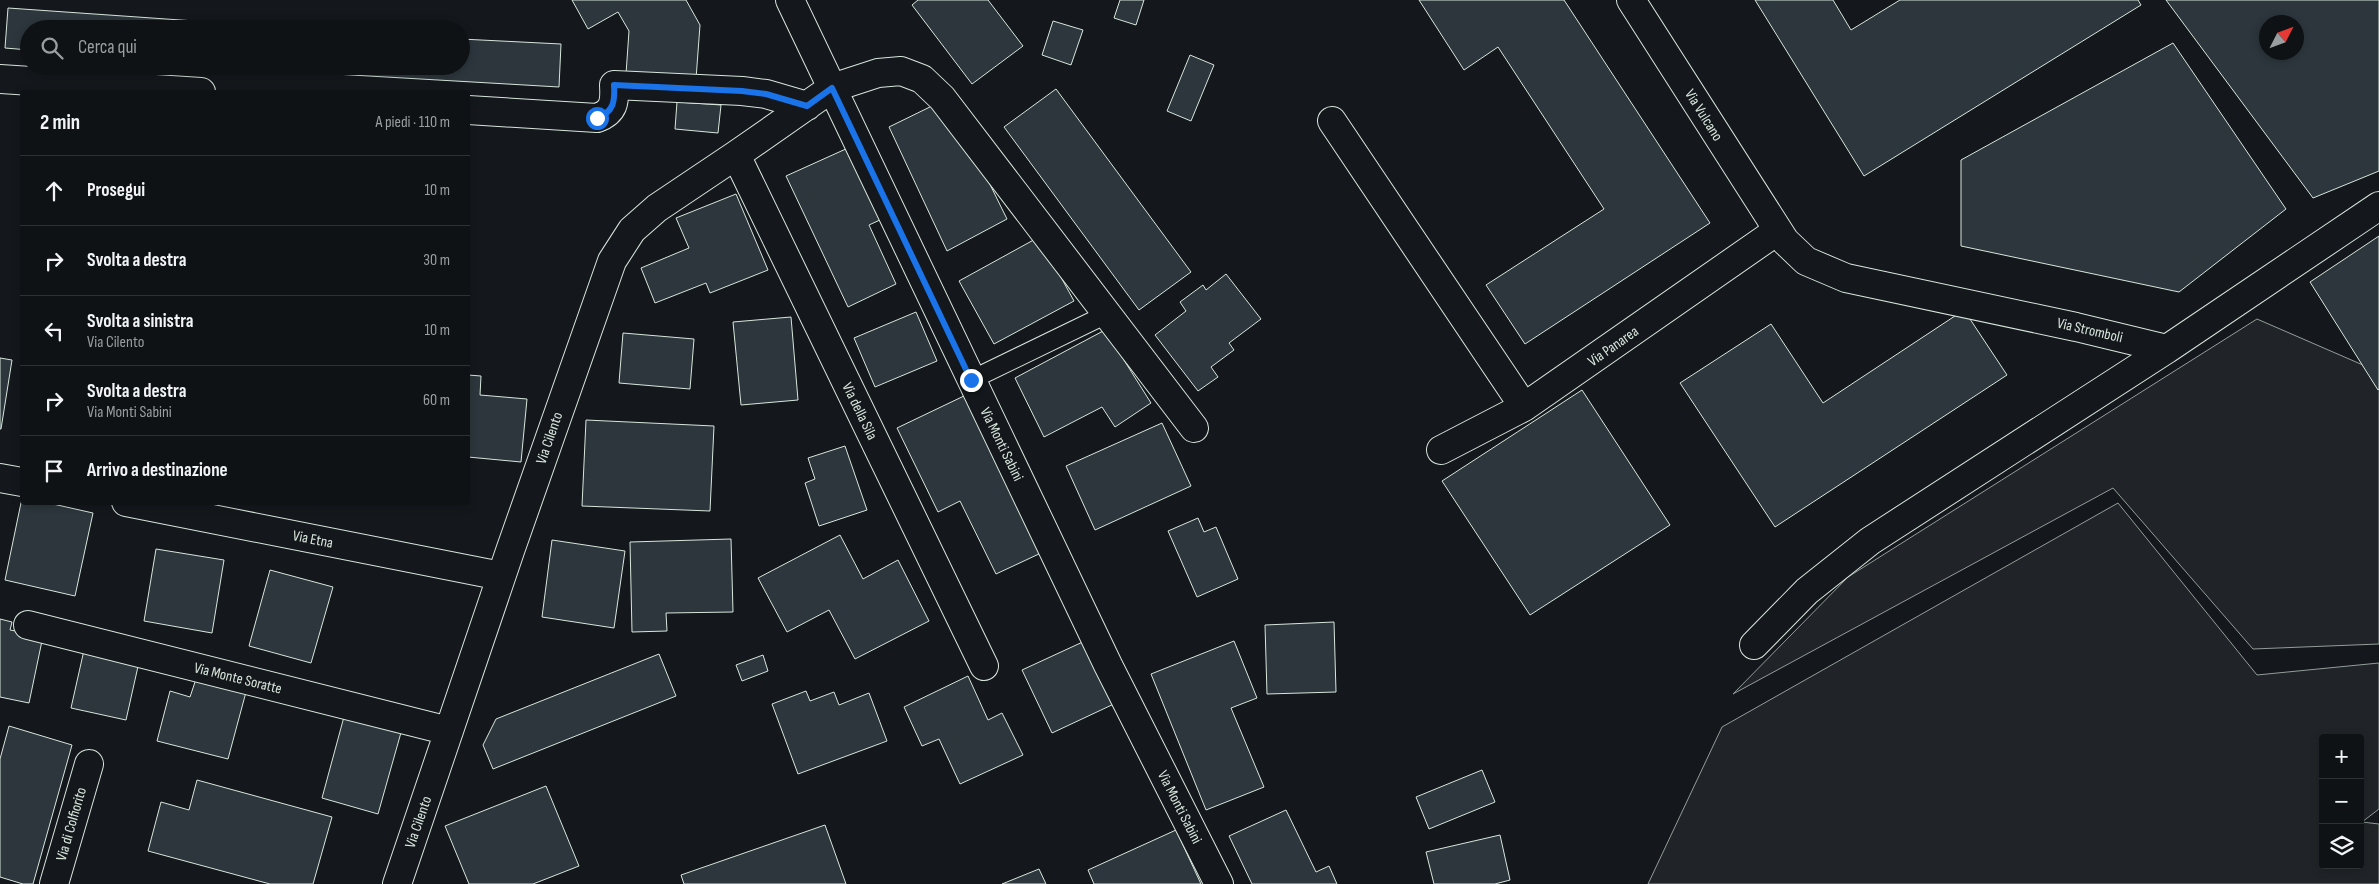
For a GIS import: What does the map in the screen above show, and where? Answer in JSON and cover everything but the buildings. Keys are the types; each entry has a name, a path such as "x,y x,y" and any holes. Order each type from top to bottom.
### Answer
{"street":[{"name":"Via Monti Sabini","path":"790,0 1103,656 1219,884"},
{"name":"Via Vulcano","path":"1630,0 1777,231"},
{"name":"Via Cilento","path":"397,884 501,576 612,261 620,246 632,230 657,208 832,88 890,71 912,74 927,83 942,98 1194,428"},
{"path":"0,79 170,90"},
{"path":"470,110 597,118 608,113 613,106 614,85 742,91 766,94 807,106"},
{"path":"1332,121 1524,408"},
{"name":"Via della Sila","path":"736,155 984,666"},
{"path":"1754,645 1807,591 1870,541 2167,348 2379,206"},
{"name":"Via Stromboli","path":"1777,231 1806,262 1846,278 2167,348"},
{"name":"Via Panarea","path":"1441,450 1524,408 1777,231"},
{"path":"0,478 20,482"},
{"name":"Via Etna","path":"141,505 501,576"},
{"name":"Via Monte Soratte","path":"28,626 449,731"},
{"name":"Via di Colfiorito","path":"54,884 88,764"}],"lane":[{"path":"971,380 1106,314"}],"shaded area":[{"path":"2257,319 2379,372 2379,644 2253,649 2113,488 1733,694 1848,577"},
{"path":"2118,503 2257,675 2379,663 2379,809 2364,820 2364,734 2319,734 2319,869 2364,869 2364,822 2379,824 2379,884 1648,884 1722,727"}],"route":[{"path":"597,118 604,116 613,106 614,85 742,91 766,94 807,106 832,88 971,380"}]}
